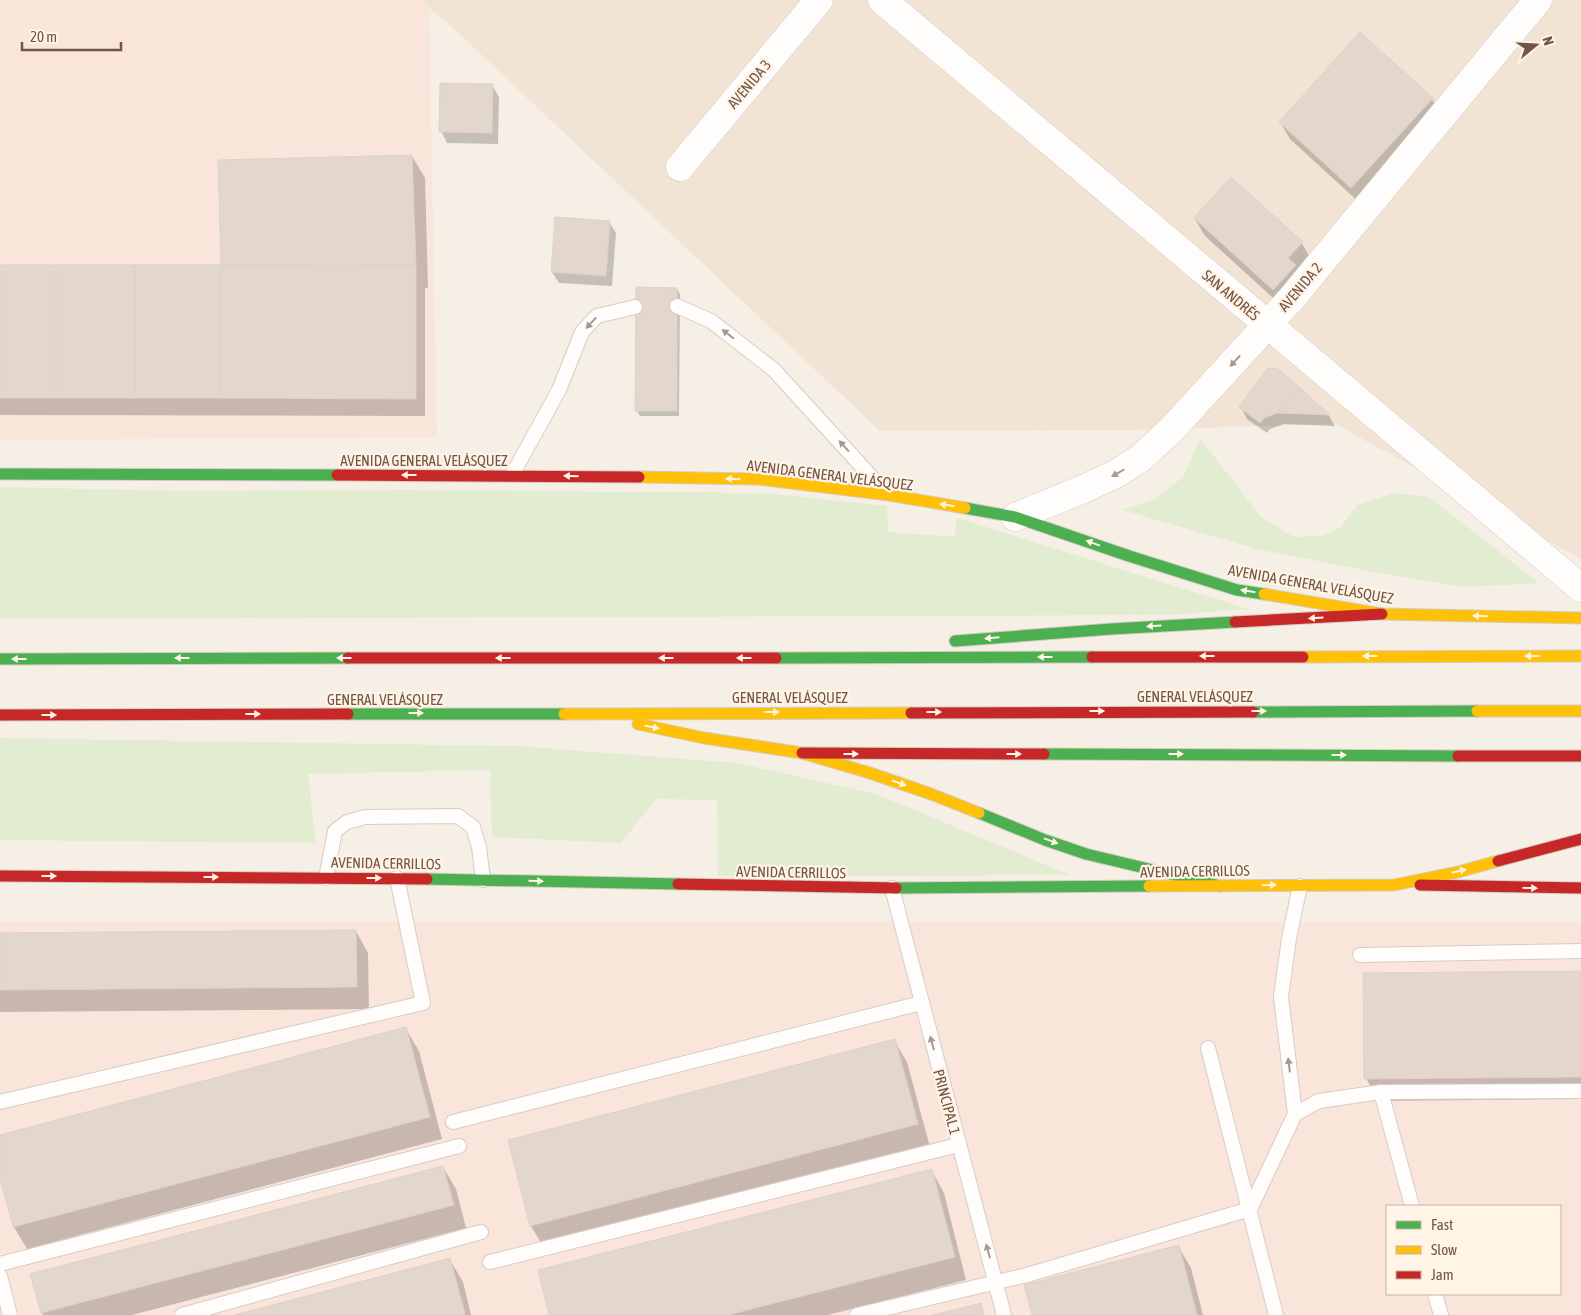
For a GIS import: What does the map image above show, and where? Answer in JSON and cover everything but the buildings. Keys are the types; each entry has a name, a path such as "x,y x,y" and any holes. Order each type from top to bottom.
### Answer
{"main road":[{"name":"AVENIDA GENERAL VELÁSQUEZ","path":"0,474 512,475 758,479 888,495 1014,517 1237,590 1382,614 1581,618"},
{"path":"946,641 1111,629 1382,614"},
{"path":"773,658 888,646"},
{"path":"0,659 1581,656"},
{"name":"GENERAL VELÁSQUEZ","path":"0,715 587,712 1581,711"},
{"path":"587,712 704,738 802,753 870,773 931,794 1045,840 1086,854 1220,886"},
{"path":"802,753 1581,756"},
{"path":"1394,885 1458,872 1581,839"},
{"name":"AVENIDA CERRILLOS","path":"0,876 397,878 892,888 1394,885 1581,888"}],"street":[{"name":"AVENIDA 3","path":"680,167 819,0"},
{"name":"SAN ANDRÉS","path":"882,0 1581,588"},
{"name":"AVENIDA 2","path":"1014,517 1107,478 1142,457 1172,429 1268,325 1538,0"}],"lane":[{"path":"512,475 559,390 582,332 596,316 635,306"},
{"path":"677,306 711,321 774,370 888,495"},
{"path":"326,878 335,831 347,822 365,817 458,816 473,827 479,847 483,880"},
{"path":"0,1102 423,1003 397,878"},
{"path":"857,1315 1028,1275 1250,1208 1295,1114 1281,997 1289,938 1300,886"},
{"name":"PRINCIPAL 1","path":"892,888 958,1145 997,1282 1004,1315"},
{"path":"1360,954 1581,951"},
{"path":"453,1122 921,1003"},
{"path":"1208,1048 1276,1315"},
{"path":"1295,1114 1319,1101 1381,1092 1581,1091"},
{"path":"1381,1092 1412,1205"},
{"path":"490,1262 958,1145"},
{"path":"0,1264 460,1146"},
{"path":"182,1315 482,1232"},
{"path":"0,1276 10,1315"},
{"path":"1436,1295 1441,1315"}],"shaded area":[{"path":"0,0 420,0 429,8 437,437 0,440"},
{"path":"420,0 1581,0 1581,559 1335,424 1132,430 880,431 453,28"},
{"path":"0,922 1581,922 1581,1315 0,1315"}],"green space":[{"path":"1200,438 1260,516 1294,537 1322,536 1341,527 1357,505 1395,493 1429,497 1539,583 1464,587 1369,571 1257,549 1122,510 1154,500 1184,476"},
{"path":"0,487 178,491 408,490 763,493 887,506 888,532 955,537 957,518 1248,609 1169,615 0,619"},
{"path":"0,738 516,746 737,763 876,794 1070,875 718,876 717,800 656,799 621,843 492,837 490,770 308,774 316,843 0,840"}],"traffic: fast":[{"path":"0,474 337,475"},
{"path":"965,508 1015,517 1237,590 1264,594"},
{"path":"955,641 1235,622"},
{"path":"776,658 1092,657"},
{"path":"0,659 348,658"},
{"path":"1253,712 1477,711"},
{"path":"348,714 564,714"},
{"path":"1044,754 1458,756"},
{"path":"979,813 1045,840 1086,854 1220,886"},
{"path":"427,879 678,884"},
{"path":"896,888 1149,886"}],"traffic: slow":[{"path":"639,477 758,479 889,495 965,508"},
{"path":"1264,594 1382,614 1581,618"},
{"path":"1303,657 1581,656"},
{"path":"1477,711 1581,711"},
{"path":"564,714 911,713"},
{"path":"638,724 704,738 802,753 870,773 979,813"},
{"path":"1149,886 1394,885 1458,872 1498,861"}],"traffic: jam":[{"path":"337,475 639,477"},
{"path":"1235,622 1382,614"},
{"path":"1092,657 1303,657"},
{"path":"348,658 776,658"},
{"path":"911,713 1253,712"},
{"path":"0,715 348,714"},
{"path":"802,753 1044,754"},
{"path":"1458,756 1581,756"},
{"path":"1498,861 1581,839"},
{"path":"0,876 427,879"},
{"path":"678,884 896,888"},
{"path":"1420,885 1581,888"}]}
